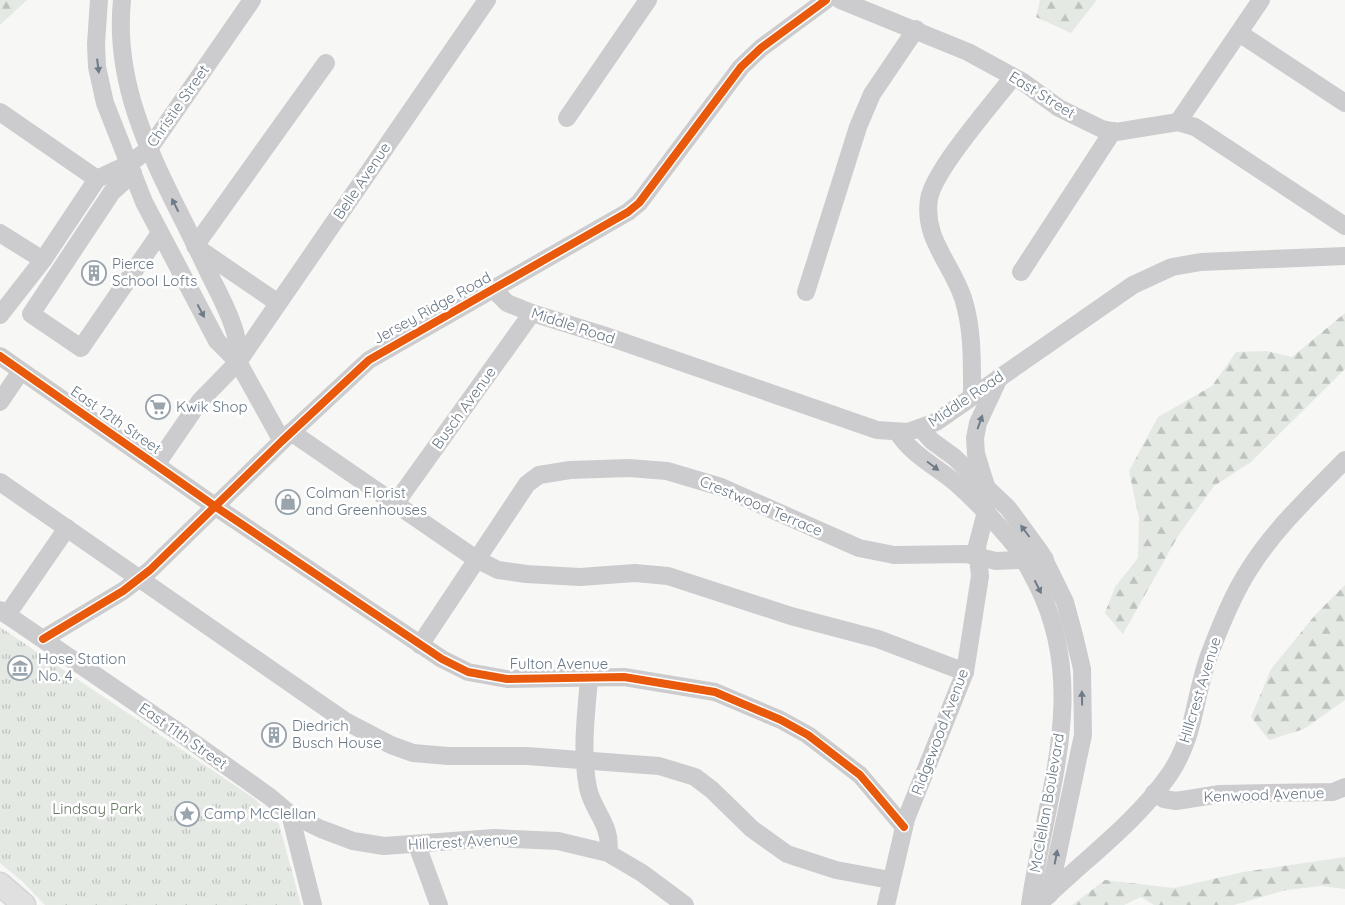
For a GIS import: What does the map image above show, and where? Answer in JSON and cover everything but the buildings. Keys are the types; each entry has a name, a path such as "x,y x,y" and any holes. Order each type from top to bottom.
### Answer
{"main road":[{"path":"0,884 24,905"}],"street":[{"path":"99,0 96,28 97,67 105,103 152,217 217,341 238,362 287,436 395,504 476,559 498,570 526,574 580,577 635,573 668,576 791,616 878,639 965,672"},
{"path":"122,0 119,28 120,52 135,116 149,150 235,330 238,362"},
{"name":"Christie Street","path":"98,179 131,168 149,150 252,0"},
{"name":"Belle Avenue","path":"156,465 200,401 238,362 486,0"},
{"path":"567,118 648,0"},
{"name":"Jersey Ridge Road","path":"43,639 140,578 369,360 628,212 639,203 740,67 769,42 826,0"},
{"name":"East Street","path":"840,0 916,29 968,52 1013,76 1059,108 1084,122 1113,131 1178,122"},
{"path":"1261,0 1178,122 1195,128 1213,138 1345,226"},
{"path":"96,28 119,28"},
{"path":"806,292 858,127 872,94 916,29"},
{"path":"1239,33 1345,103"},
{"path":"196,246 326,63"},
{"path":"972,396 970,336 963,299 953,271 935,245 929,229 929,199 934,186 949,161 1013,76"},
{"path":"0,112 98,179 43,260 0,315"},
{"path":"1022,272 1113,131"},
{"path":"131,168 112,192 31,314 81,348 160,233"},
{"path":"152,217 278,304"},
{"path":"0,233 43,260"},
{"name":"Middle Road","path":"494,289 507,303 532,313 603,335 877,430 898,433 921,429 936,422 1133,285 1172,267 1201,262 1345,256"},
{"name":"Busch Avenue","path":"395,504 532,313"},
{"name":"East 12th Street","path":"0,356 216,507"},
{"path":"0,402 21,371"},
{"name":"McClellan Boulevard","path":"986,486 976,454 975,438 978,423 1000,376"},
{"name":"McClellan Boulevard","path":"921,429 1008,508 1045,559 1065,602 1082,669 1083,735 1045,901"},
{"name":"McClellan Boulevard","path":"898,433 905,443 956,484 1008,536 1025,560 1044,598 1052,620 1058,642 1064,689 1059,752 1050,805 1040,841 1030,905"},
{"name":"Hillcrest Avenue","path":"1045,901 1127,823 1170,774 1193,724 1209,656 1231,603 1246,575 1287,519 1345,460"},
{"name":"Crestwood Terrace","path":"420,644 513,502 527,484 539,475 570,470 629,468 667,471 721,487 859,548 894,555 966,554 978,557"},
{"path":"0,482 345,721 391,744 413,753 448,756 527,756 659,766 695,777 712,790 752,829 787,854 836,870 890,880"},
{"name":"Ridgewood Avenue","path":"886,905 890,880 904,827 965,672 980,576 977,546 986,512 986,486"},
{"name":"Fulton Avenue","path":"216,507 442,659 468,672 507,679 624,677 706,690 750,706 808,736 860,775 904,827"},
{"path":"3,612 67,528"},
{"path":"978,557 996,561 1045,559"},
{"name":"East 11th Street","path":"3,612 180,733 270,797 290,814"},
{"path":"589,679 584,760 588,790 610,840 608,853"},
{"name":"Kenwood Avenue","path":"1154,793 1164,799 1176,801 1220,794 1333,792 1345,787"},
{"path":"290,814 313,905"},
{"name":"Hillcrest Avenue","path":"290,814 353,841 384,846 417,845 486,838 524,838 558,841 608,853 642,872 685,905"},
{"path":"417,845 439,905"}],"green space":[{"path":"0,0 27,0 0,25"},
{"path":"1040,0 1097,0 1071,33 1036,17"},
{"path":"1345,313 1345,369 1251,462 1214,486 1178,536 1123,634 1105,613 1115,587 1138,558 1139,518 1129,471 1158,417 1212,386 1236,352 1267,351 1292,357"},
{"path":"1345,585 1345,700 1304,729 1269,740 1251,717 1271,669 1316,614"},
{"name":"Lindsay Park","path":"0,627 255,799 279,824 301,905 45,905 23,882 0,863"},
{"path":"1345,857 1345,889 1322,886 1286,890 1234,905 1154,905 1141,897 1124,905 1072,905 1105,880 1174,888 1243,872"}],"cycle path":[{"path":"43,639 123,591 150,570 282,441 369,360 628,212 639,203 741,67 761,48 826,0"},
{"path":"0,356 216,507 442,659 468,672 507,679 624,677 715,692 781,720 808,735 860,775 904,827"}],"place":[{"name":"Pierce School Lofts","path":"94,273"},
{"name":"Kwik Shop","path":"158,407"},
{"name":"Colman Florist and Greenhouses","path":"288,502"},
{"name":"Hose Station No. 4","path":"20,668"},
{"name":"Diedrich Busch House","path":"274,735"},
{"name":"Camp McClellan","path":"187,814"}]}
